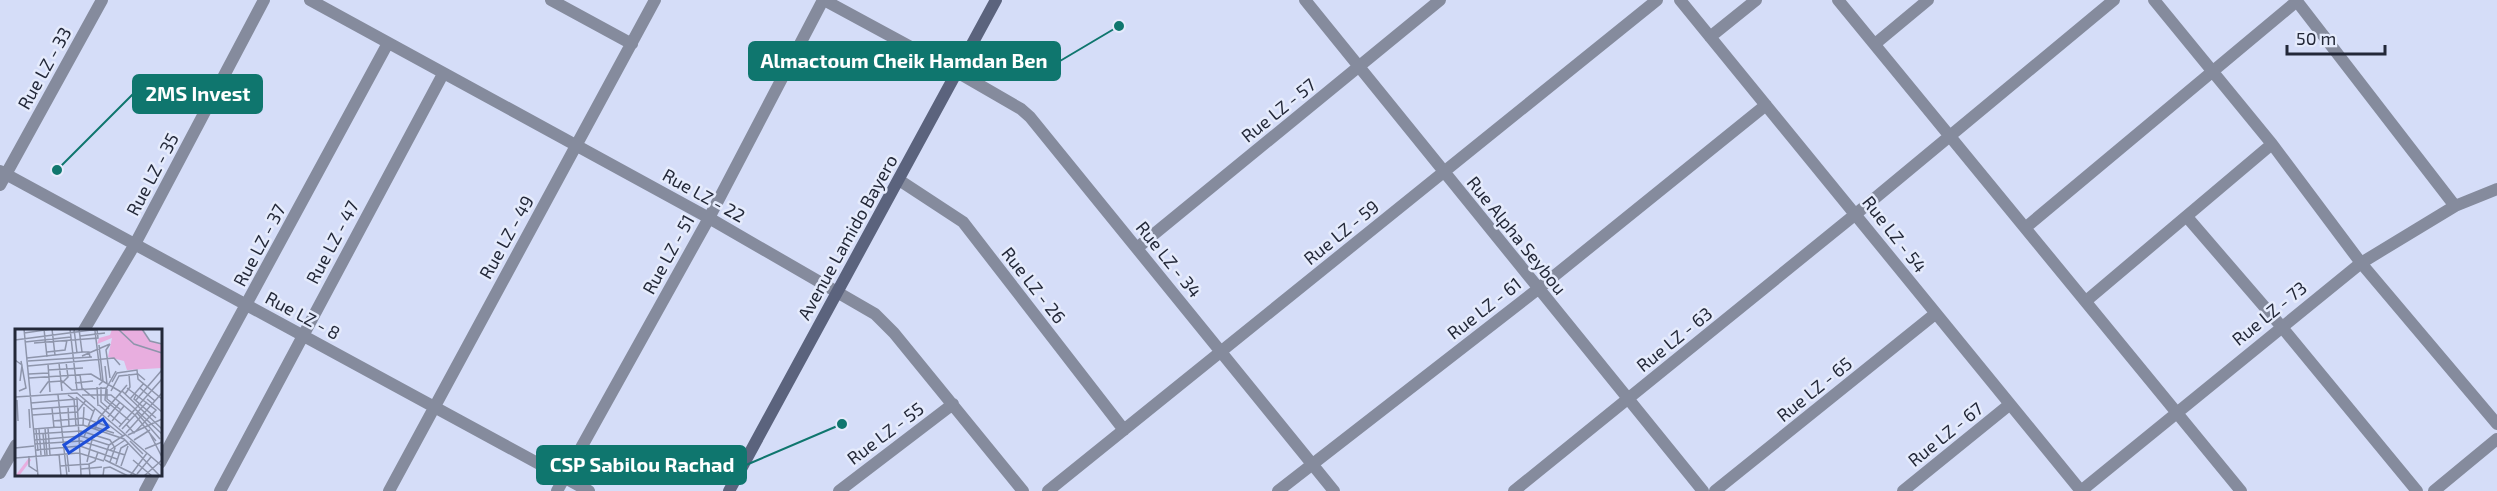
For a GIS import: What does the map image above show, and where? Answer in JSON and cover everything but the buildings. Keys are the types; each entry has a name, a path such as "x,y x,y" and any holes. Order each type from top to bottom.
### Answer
{"street":[{"name":"Rue LZ - 33","path":"2,177 102,0"},
{"name":"Rue LZ - 35","path":"85,329 135,244 264,0"},
{"name":"Rue LZ - 22","path":"310,0 709,218 875,314 953,404 1023,491"},
{"path":"551,0 632,44"},
{"name":"Rue LZ - 49","path":"389,491 655,0"},
{"name":"Rue LZ - 34","path":"824,0 957,72 1021,109 1030,117 1334,491"},
{"name":"Rue LZ - 51","path":"556,491 709,218 824,0"},
{"name":"Avenue Lamido Bayero","path":"729,491 996,0"},
{"name":"Rue Alpha Seybou","path":"1305,0 1703,491"},
{"name":"Rue LZ - 57","path":"1137,248 1440,0"},
{"name":"Rue LZ - 59","path":"1048,491 1657,0"},
{"name":"Rue LZ - 54","path":"1680,0 1857,213 1935,314 2081,491"},
{"path":"1710,37 1756,0"},
{"path":"1838,0 2241,491"},
{"path":"1875,44 1928,0"},
{"name":"Rue LZ - 63","path":"1514,491 1950,137 2114,0"},
{"path":"2154,0 2272,144 2361,262 2497,424"},
{"path":"2025,228 2297,0 2455,206"},
{"name":"Rue LZ - 37","path":"162,459 388,43"},
{"name":"Rue LZ - 47","path":"220,491 444,74"},
{"name":"Rue LZ - 61","path":"1278,491 1538,289 1766,105"},
{"path":"2086,301 2272,144"},
{"name":"Rue LZ - 8","path":"2,177 135,244 435,405 589,491"},
{"name":"Rue LZ - 26","path":"899,180 963,222 1124,430"},
{"name":"Rue LZ - 73","path":"2081,491 2361,262 2455,206 2497,189"},
{"path":"2187,217 2281,326 2417,491"},
{"name":"Rue LZ - 65","path":"1715,491 1935,314"},
{"name":"Rue LZ - 55","path":"838,491 953,404"},
{"name":"Rue LZ - 67","path":"1903,491 2009,405"},
{"path":"2434,491 2497,439"},
{"path":"0,473 15,447"},
{"path":"145,491 153,476"}],"place":[{"name":"Almactoum Cheik Hamdan Ben","path":"1119,26"},
{"name":"2MS Invest","path":"57,170"},
{"name":"CSP Sabilou Rachad","path":"842,424"}]}
